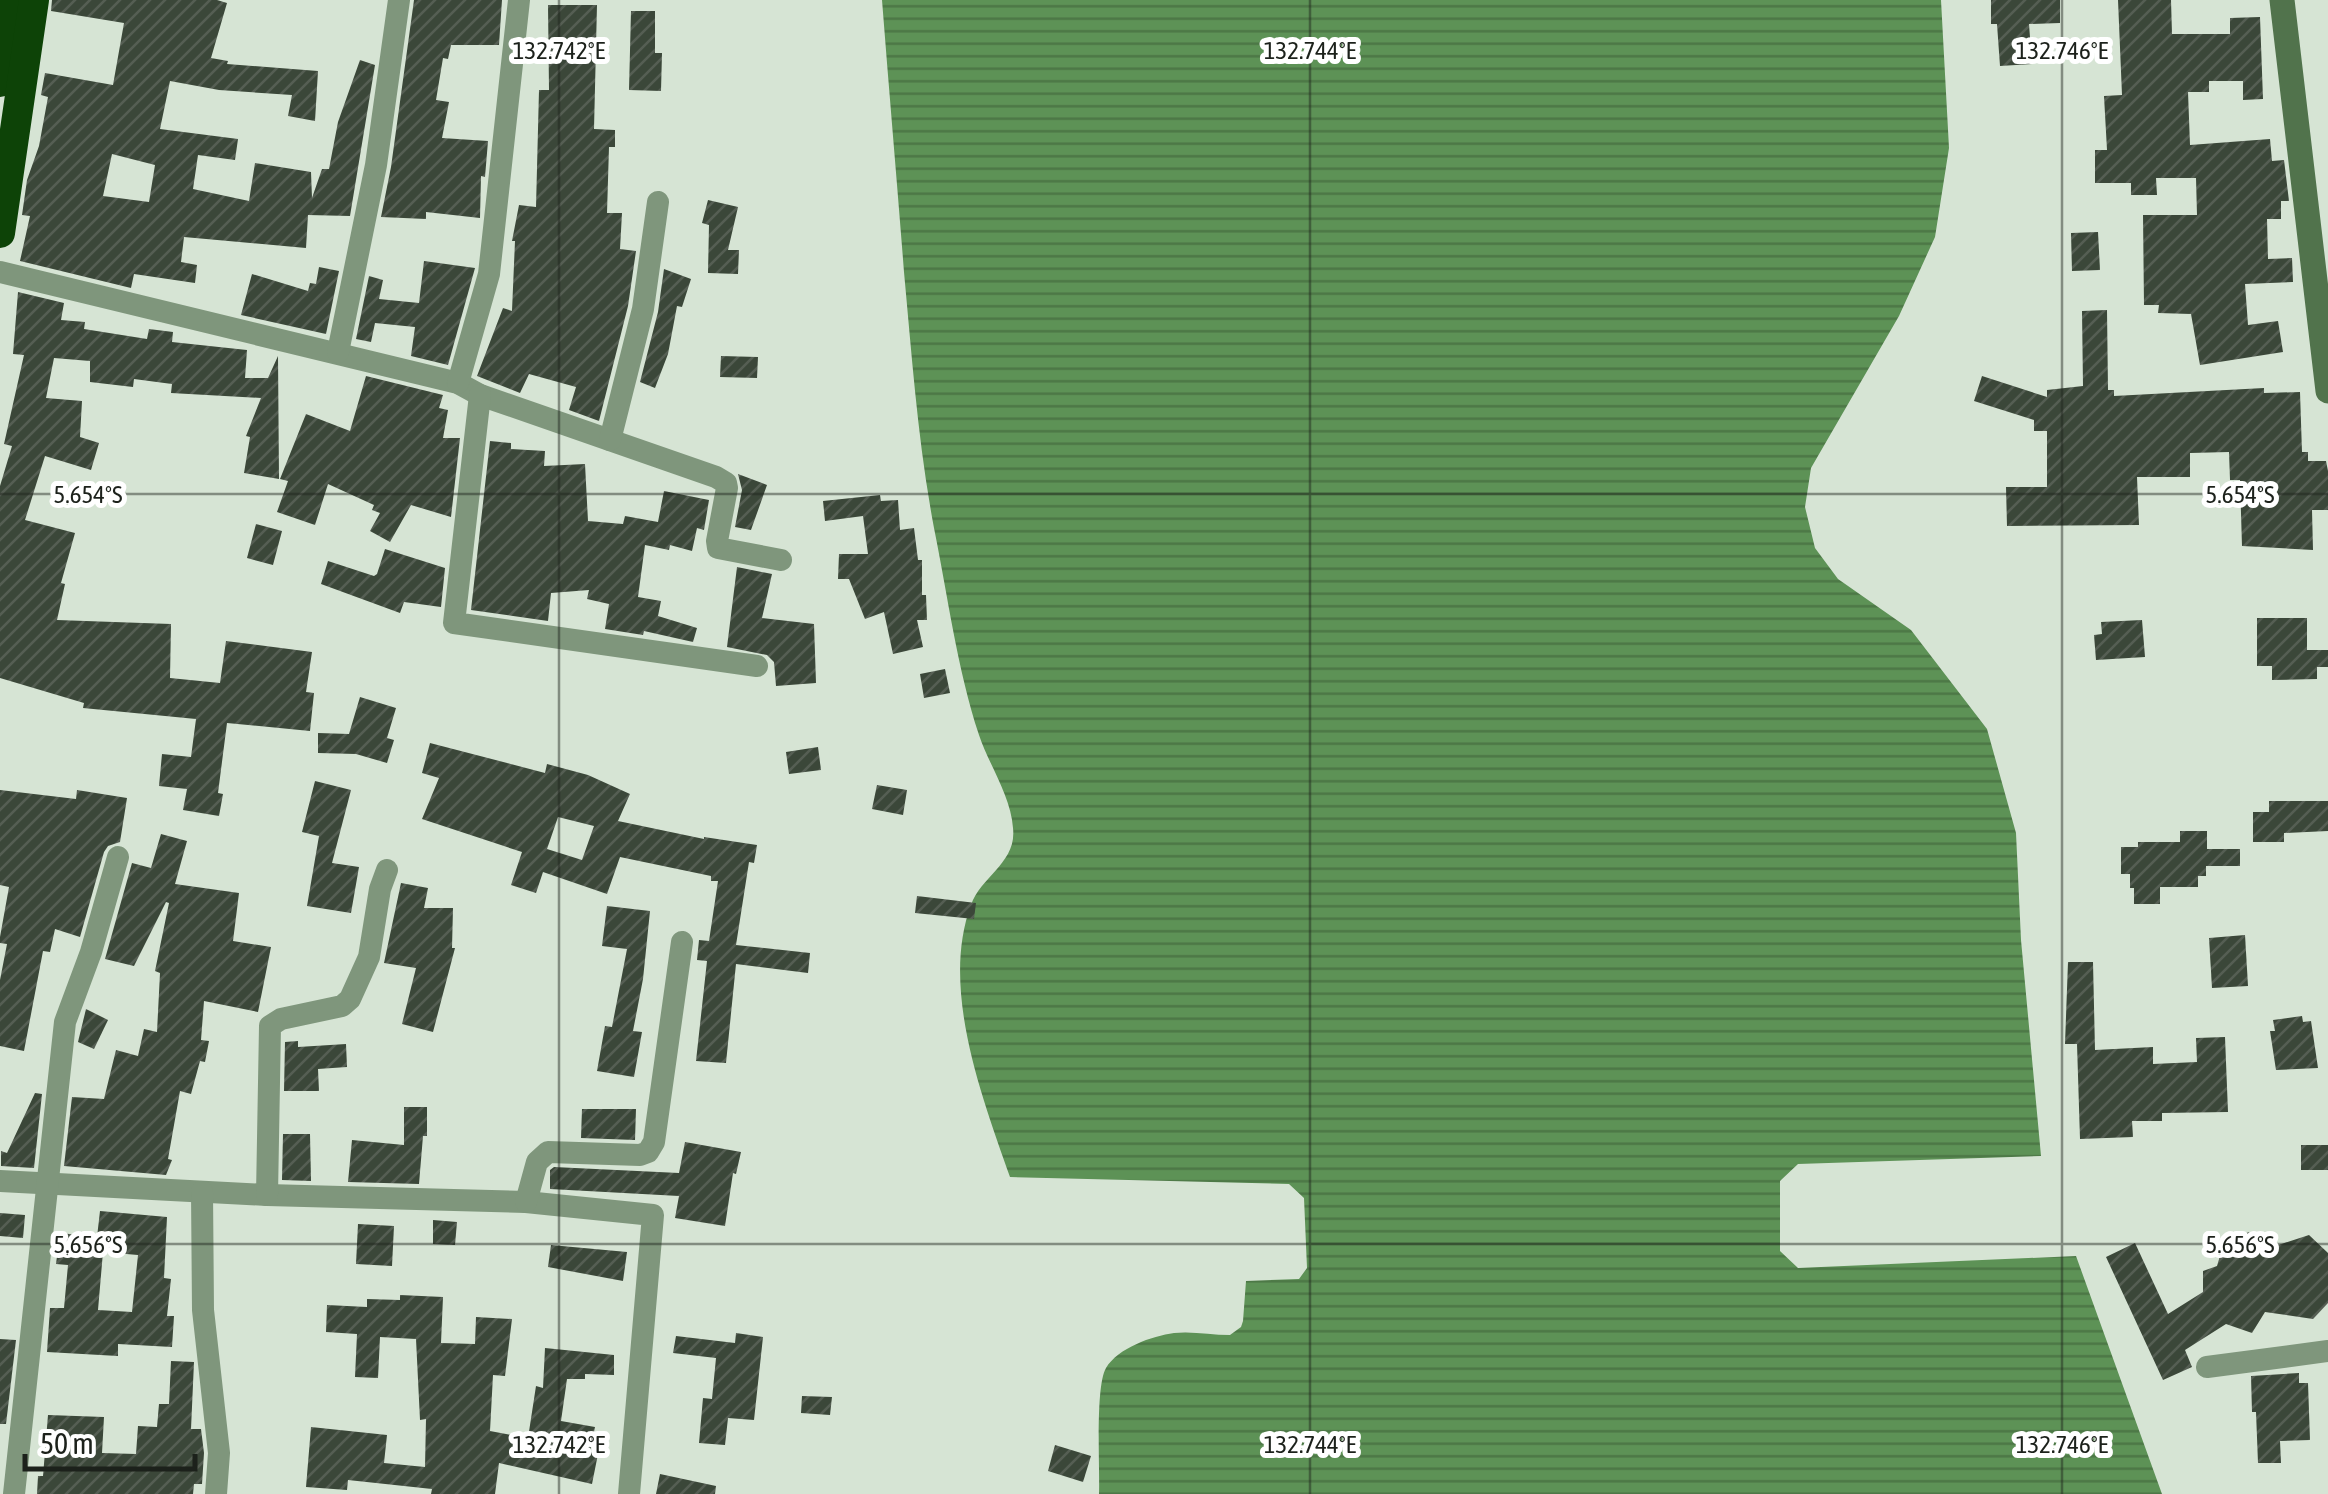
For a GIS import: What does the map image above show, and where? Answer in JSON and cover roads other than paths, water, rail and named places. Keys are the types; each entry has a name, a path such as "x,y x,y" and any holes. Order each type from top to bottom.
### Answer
{"highway":[{"path":"0,82 10,0"},
{"path":"0,233 34,0"}],"street":[{"path":"338,352 376,166 399,0"},
{"path":"458,383 488,274 520,0"},
{"path":"2282,0 2328,390"},
{"path":"610,440 643,309 658,202"},
{"path":"0,272 458,383 722,480 727,488 718,548 781,560"},
{"path":"480,394 454,622 757,666"},
{"path":"14,1494 65,1022 92,952 118,856"},
{"path":"266,1195 270,1026 281,1019 342,1006 350,1000 369,957 380,889 388,870"},
{"path":"526,1202 537,1162 544,1154 640,1155 650,1150 682,942"},
{"path":"0,1181 266,1195 526,1202 653,1215 629,1494"},
{"path":"202,1192 203,1296 222,1493"},
{"path":"2207,1368 2328,1351"}]}
